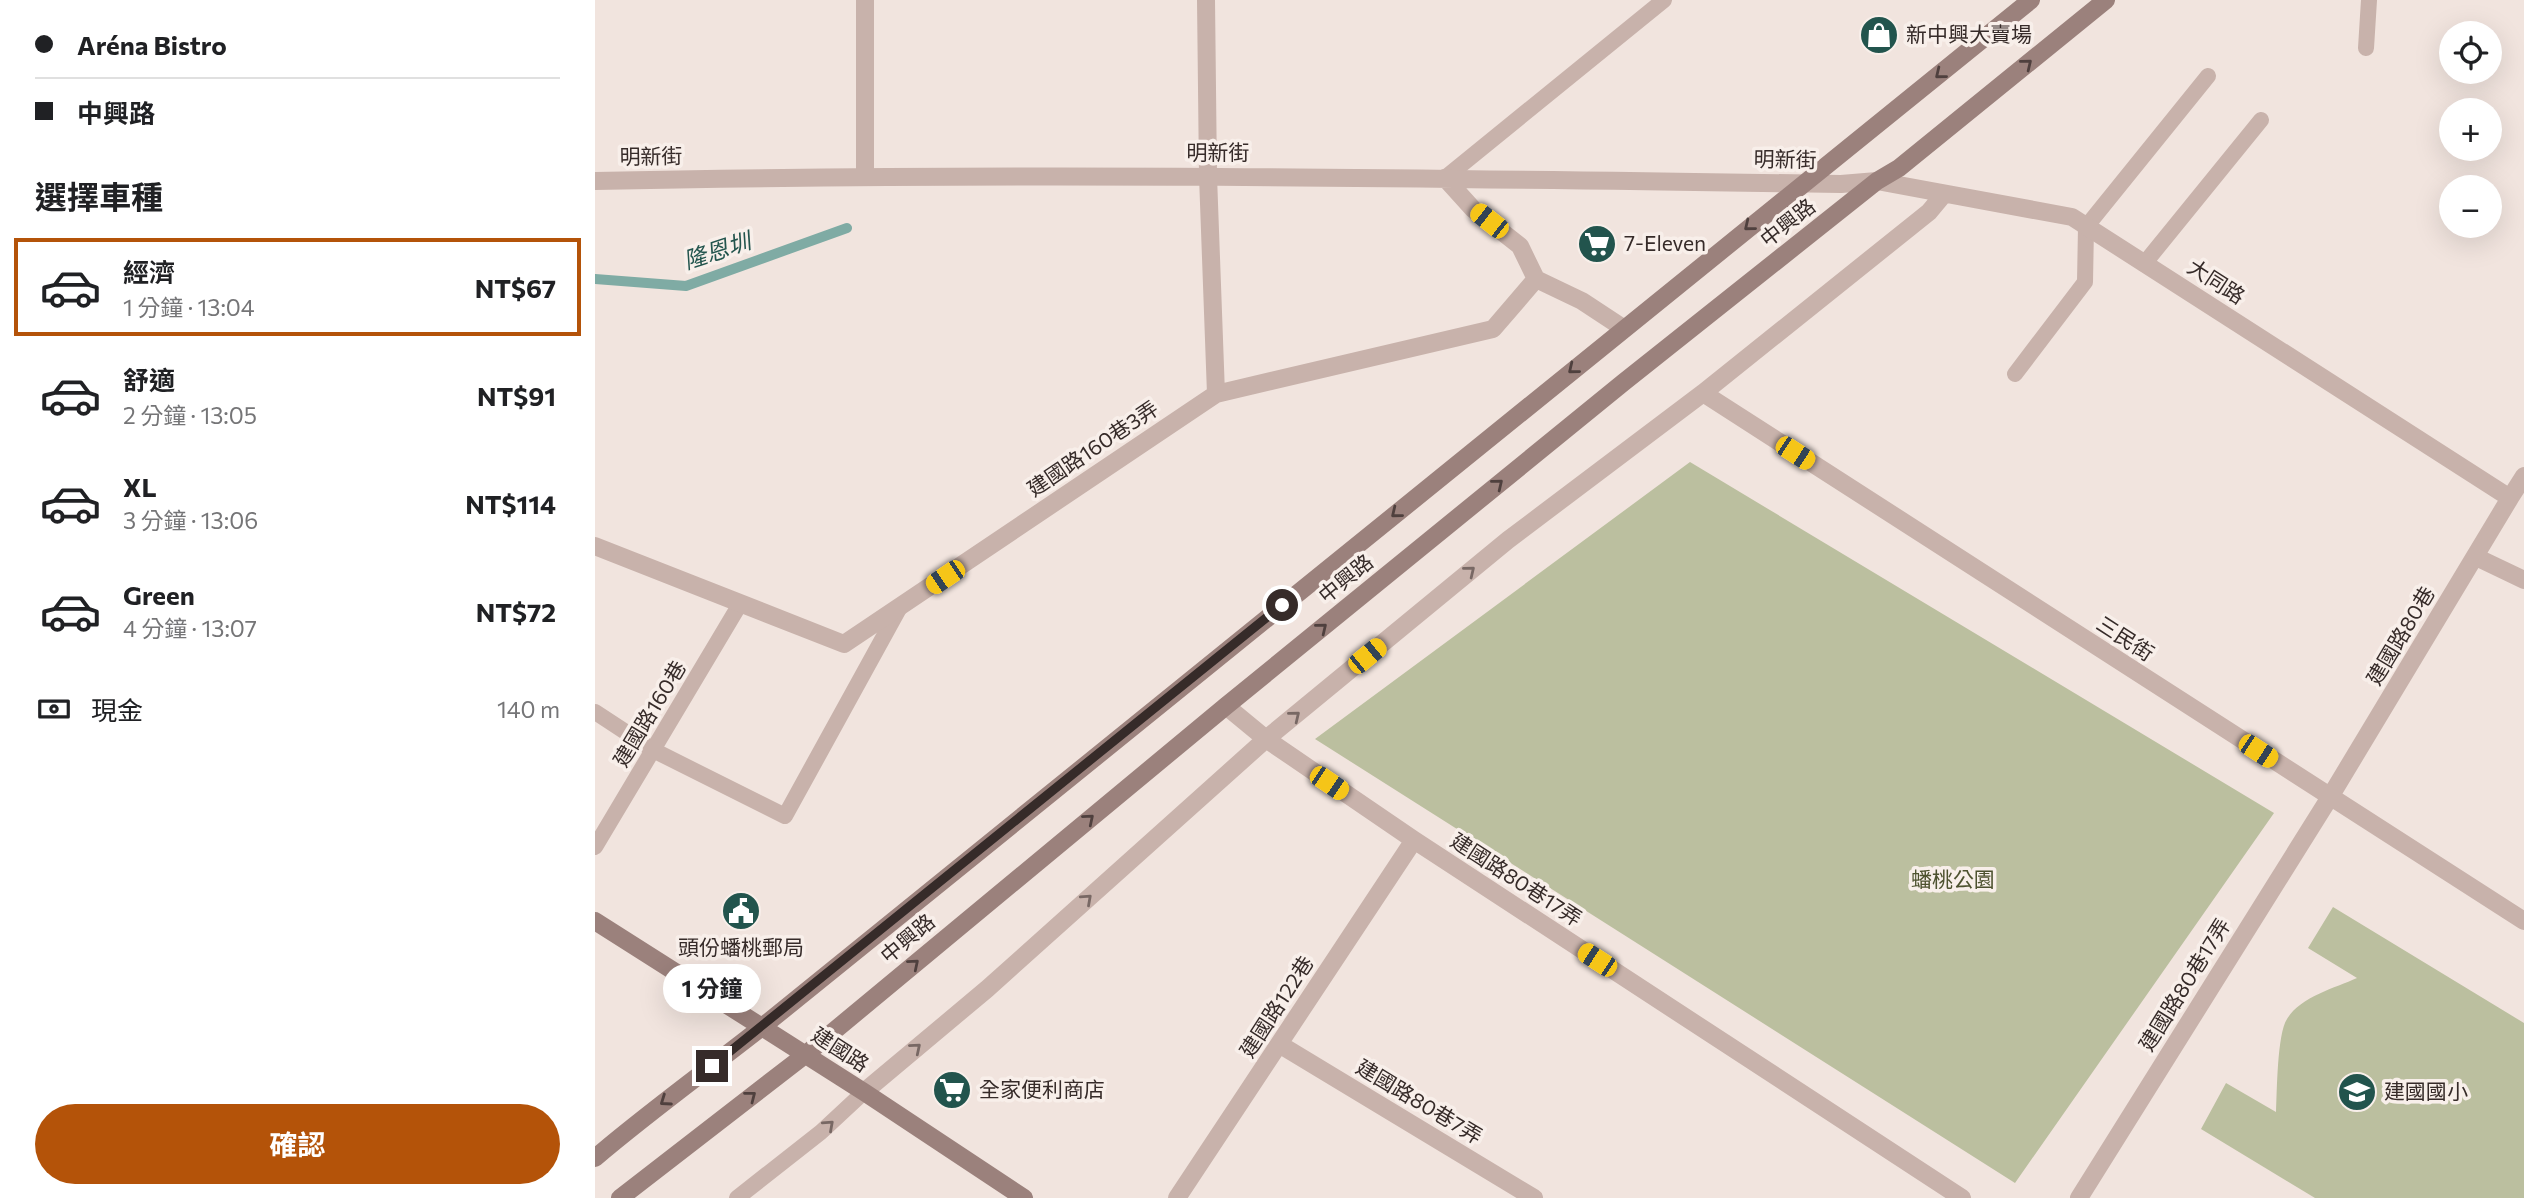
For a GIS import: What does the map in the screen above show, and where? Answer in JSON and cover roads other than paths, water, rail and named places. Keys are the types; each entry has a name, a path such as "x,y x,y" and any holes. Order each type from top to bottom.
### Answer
{"street":[{"path":"865,0 865,175"},
{"path":"1206,0 1208,176 1216,394"},
{"name":"中興路","path":"595,1158 644,1116 762,1027 2031,0"},
{"name":"中興路","path":"620,1198 805,1055 1226,705 1624,382 1877,181 1899,168 2106,0"},
{"name":"明新街","path":"595,181 865,175 1445,177 1841,184"},
{"path":"1445,177 1473,209 1520,246 1536,279 1582,301 1623,328"},
{"name":"大同路","path":"1841,184 1877,181 2073,218 2510,498"},
{"path":"864,1092 986,989 1266,739 1509,540 1703,393 1929,212 1944,194"},
{"name":"建國路160巷3弄","path":"595,546 844,644 1216,394 1493,329 1536,279"},
{"name":"三民街","path":"1703,393 2524,921"},
{"path":"2510,498 2524,476"},
{"name":"建國路80巷","path":"2330,797 2510,498"},
{"path":"2476,557 2524,580"},
{"name":"建國路80巷17弄","path":"1226,705 1266,739 1414,841 1962,1198"},
{"name":"建國路80巷17弄","path":"2078,1198 2330,797"},
{"name":"建國路122巷","path":"1177,1198 1414,841"},
{"name":"建國路","path":"595,921 864,1092 1024,1198"},
{"name":"建國路80巷7弄","path":"1279,1044 1534,1198"}],"lane":[{"path":"1445,177 1664,0"},
{"path":"2366,48 2369,0"},
{"path":"2015,374 2085,282 2086,227 2208,76"},
{"path":"2144,264 2261,120"},
{"name":"建國路160巷","path":"595,846 740,604"},
{"path":"595,712 653,750 785,816 900,607"},
{"path":"737,1198 821,1132 864,1092"}],"waterway":[{"name":"隆恩圳","path":"595,279 686,286 847,228"}],"place":[{"name":"新中興大賣場","path":"1879,35"},
{"name":"7-Eleven","path":"1597,244"},
{"name":"頭份蟠桃郵局","path":"741,911"},
{"name":"全家便利商店","path":"952,1090"},
{"name":"建國國小","path":"2357,1092"}],"park label":[{"name":"蟠桃公園","path":"1953,880"}]}
